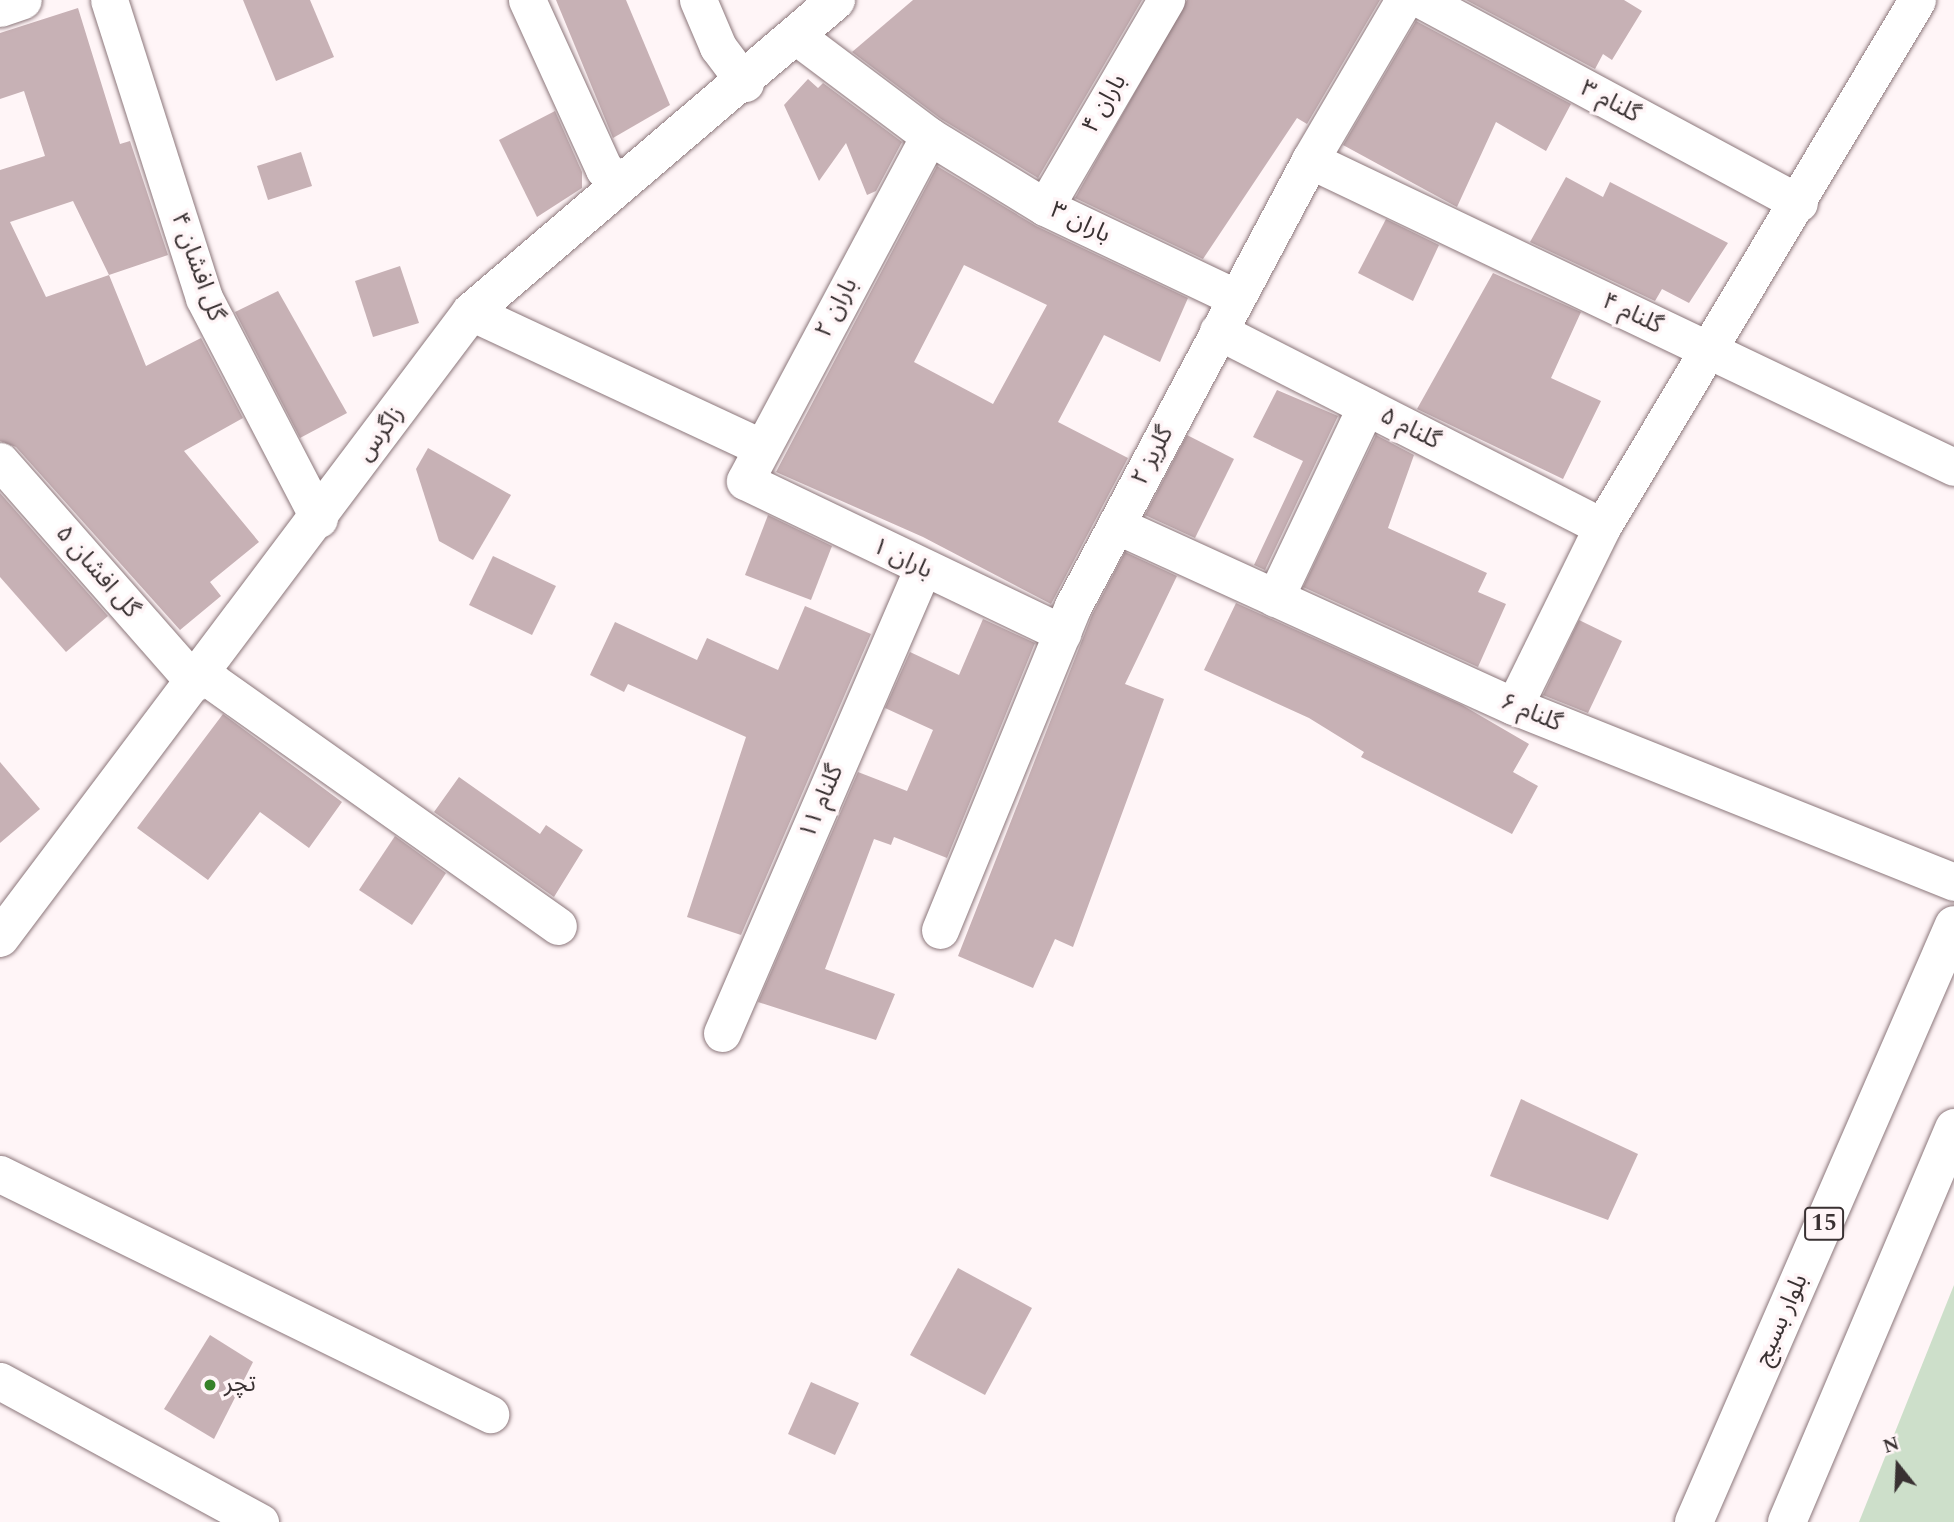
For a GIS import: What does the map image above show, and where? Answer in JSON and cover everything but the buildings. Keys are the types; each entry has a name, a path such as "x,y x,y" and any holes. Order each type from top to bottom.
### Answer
{"street":[{"path":"0,8 23,0"},
{"name":"گل افشان ۴","path":"109,0 204,298 319,519"},
{"path":"527,0 604,169 622,182"},
{"path":"698,0 718,47 745,83"},
{"name":"زاگرس","path":"4,925 198,679 471,312 622,182 745,83 836,0"},
{"name":"باران ۴","path":"1045,207 1166,0"},
{"name":"گلریز ۲","path":"940,930 1062,633 1116,525 1310,160 1404,0"},
{"name":"گلنام ۳","path":"1422,0 1798,203"},
{"path":"1514,706 1602,527 1705,350 1798,203 1917,0"},
{"name":"باران ۳","path":"796,36 929,136 1045,207 1237,298"},
{"name":"باران ۲","path":"745,481 929,136"},
{"name":"گلنام ۴","path":"1310,160 1954,467"},
{"path":"471,312 762,448"},
{"name":"گلنام ۵","path":"1218,331 1602,527"},
{"path":"1275,598 1366,407"},
{"name":"گل افشان ۵","path":"0,461 198,679 558,926"},
{"name":"باران ۱","path":"745,481 922,570 1062,633"},
{"name":"گلنام ۶","path":"1116,525 1514,706 1954,882"},
{"name":"گلنام ۱۱","path":"722,1033 922,570"},
{"name":"بلوار بسیج","path":"1694,1522 1954,925"},
{"path":"1787,1522 1954,1128"},
{"path":"0,1174 490,1414"},
{"path":"0,1381 260,1522"}],"green space":[{"path":"1954,1285 1954,1522 1859,1522"}],"place":[{"name":"تچر","path":"210,1385"}]}
